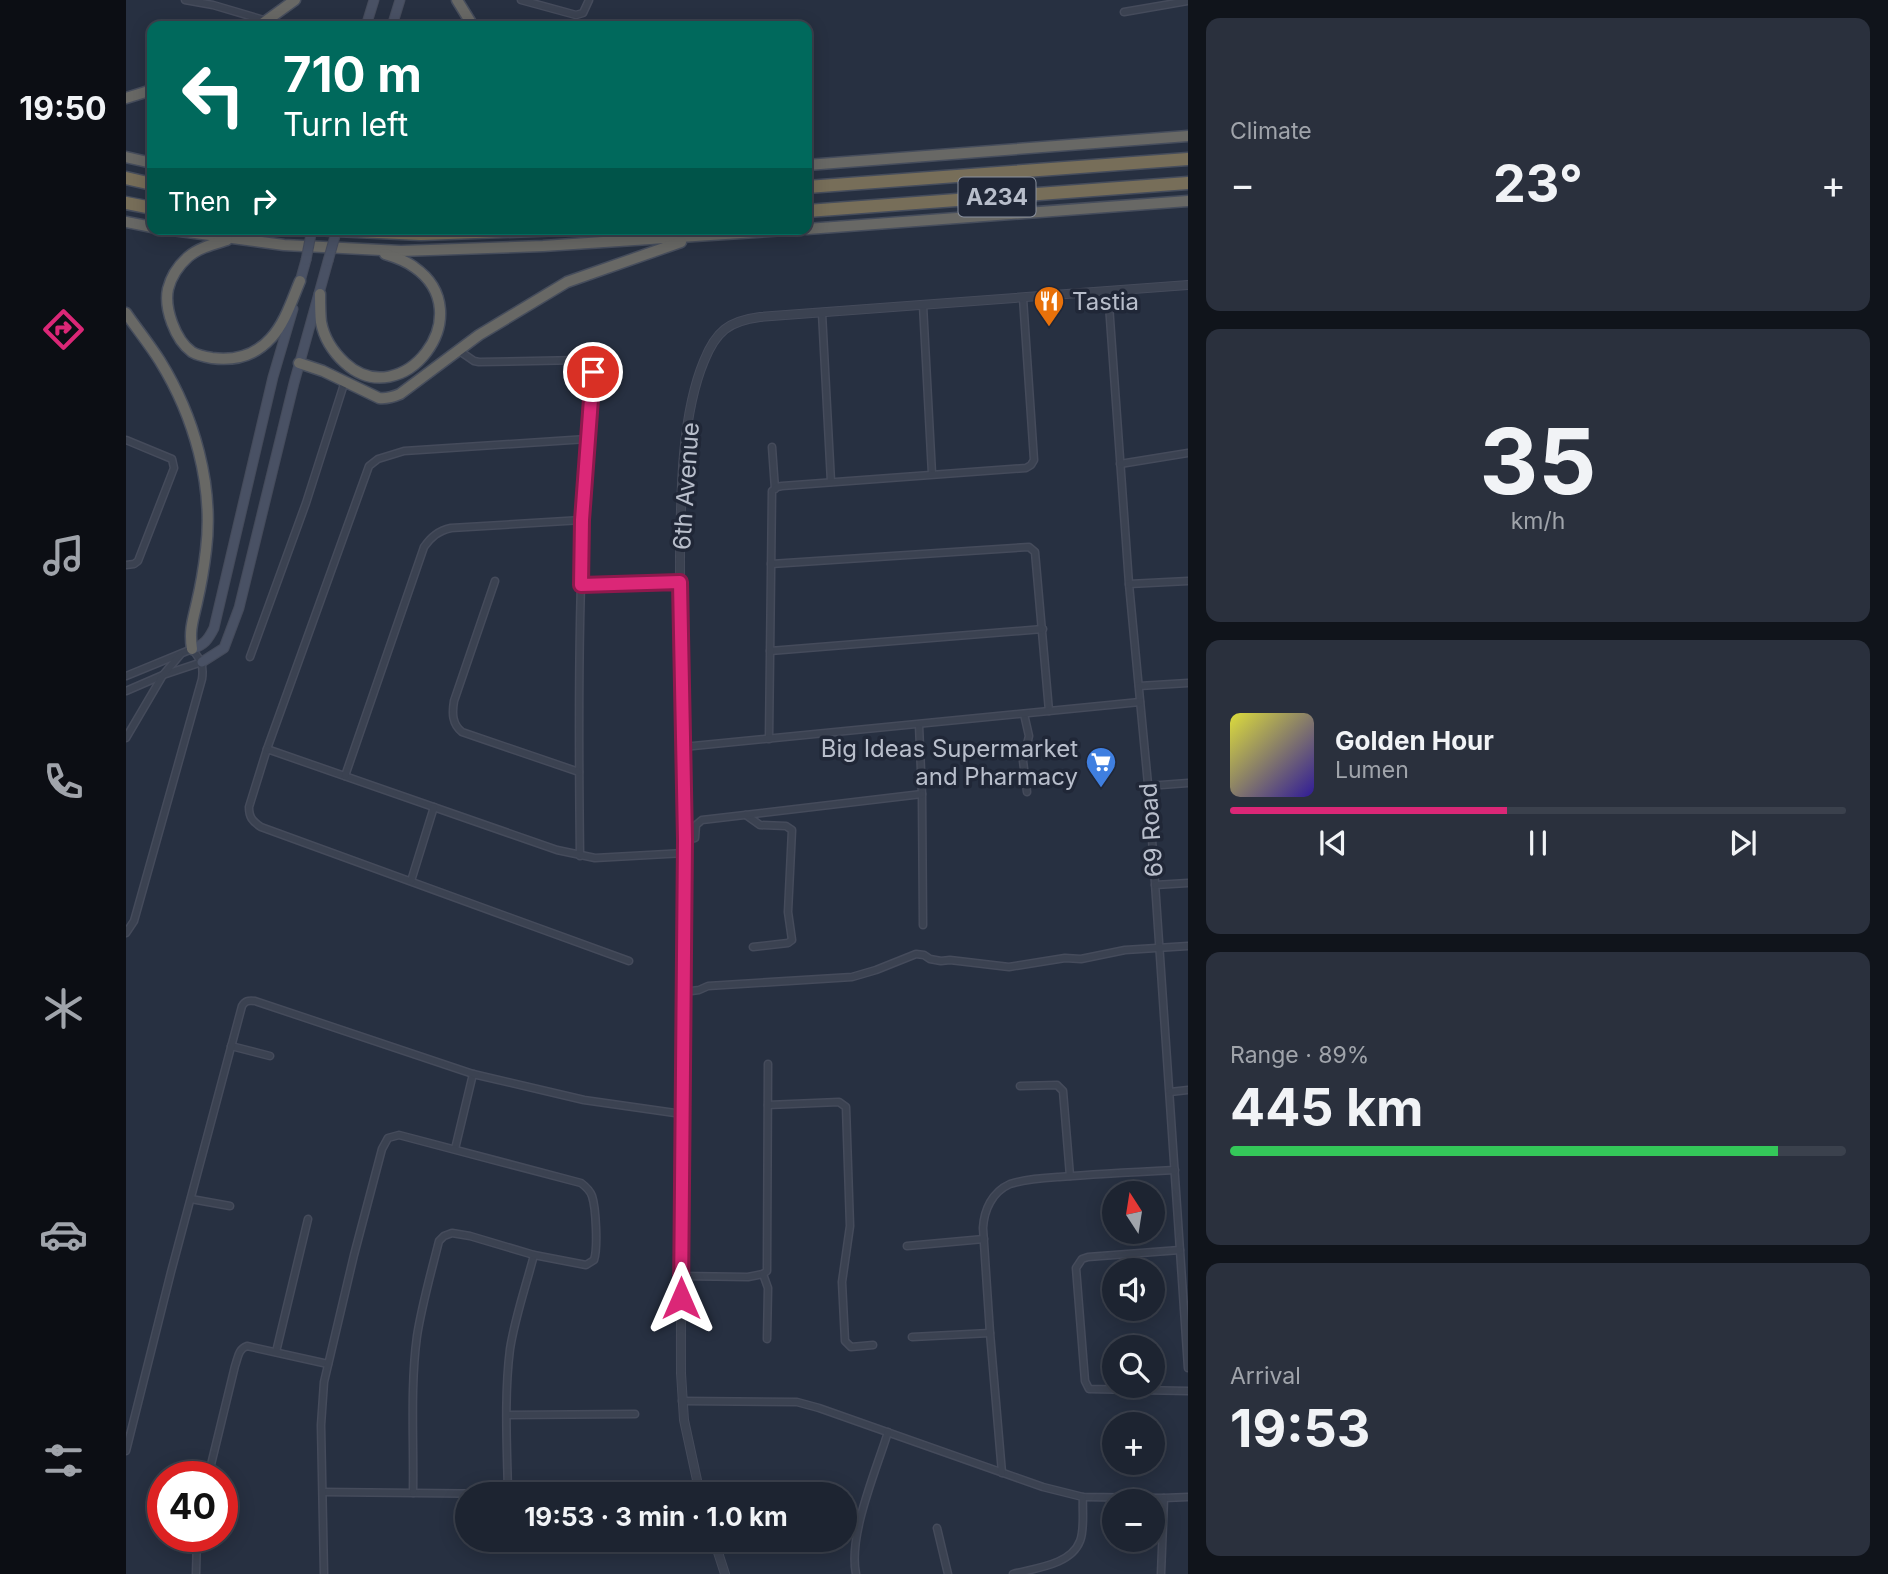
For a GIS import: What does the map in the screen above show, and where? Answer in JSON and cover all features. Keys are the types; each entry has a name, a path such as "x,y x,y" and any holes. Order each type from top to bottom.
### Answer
{"highway":[{"path":"267,21 295,0"},
{"path":"457,0 470,21"},
{"path":"126,98 147,92"},
{"path":"812,165 1188,136"},
{"path":"126,157 147,162"},
{"name":"A234","path":"812,187 1188,159"},
{"path":"126,178 147,183"},
{"name":"A234","path":"812,211 1188,183"},
{"path":"812,229 1188,201"},
{"path":"126,203 147,207"},
{"path":"1163,203 1188,207"},
{"path":"126,222 147,226"},
{"path":"205,235 284,245 376,250 470,250 722,235"},
{"path":"299,363 379,398 393,397 478,335 567,282 696,237"},
{"path":"231,239 188,256 176,271 168,289 168,305 173,324 181,340 192,352 206,357 237,359 255,351 271,338 282,321 300,281"},
{"path":"320,295 321,321 325,335 331,347 350,367 364,374 391,376 421,360 432,347 438,332 439,303 434,288 413,266 376,250"},
{"path":"126,313 160,362 184,408 198,449 207,493 209,523 198,601 191,623 192,649"}],"main road":[{"path":"368,21 374,0"},
{"path":"394,21 400,0"},
{"path":"192,649 209,639 214,628 273,377 312,235"},
{"path":"202,662 224,648 239,608 299,363 335,235"}],"street":[{"path":"185,0 213,5 255,21"},
{"path":"521,0 576,15 583,13 589,0"},
{"path":"1124,12 1188,1"},
{"name":"6th Avenue","path":"696,1482 682,1401 685,840 680,582 684,457 693,398 703,362 709,348 724,328 741,320 1188,285"},
{"name":"69 Road","path":"1108,291 1129,584 1148,786 1188,1368"},
{"path":"769,739 771,495 775,489 782,486 1026,468 1031,465 1034,460 1023,298"},
{"path":"923,305 932,474"},
{"path":"822,313 831,482"},
{"path":"458,350 479,362 582,360 592,366 582,520 580,856"},
{"path":"250,657 306,503 345,381"},
{"path":"587,439 404,452 373,462 366,472 267,749 249,814 251,820 261,827 629,961"},
{"path":"126,440 172,459 174,468 138,561 126,565"},
{"path":"772,447 775,489"},
{"path":"1120,464 1188,453"},
{"path":"345,776 424,547 430,539 451,528 582,520"},
{"path":"771,564 1028,547 1035,552 1049,711"},
{"path":"1129,584 1188,581"},
{"path":"495,582 454,701 455,724 462,732 579,772"},
{"path":"581,585 680,582"},
{"path":"770,651 1043,629"},
{"path":"126,676 192,649 202,662 202,679 181,755 134,920 126,933"},
{"path":"126,738 163,675 181,654"},
{"path":"126,691 202,662"},
{"path":"1139,686 1188,683"},
{"path":"683,747 1140,702"},
{"path":"1024,714 1028,736 1023,761 1027,792"},
{"path":"919,724 923,925"},
{"path":"267,749 580,856 595,858 685,853"},
{"path":"1148,786 1188,783"},
{"path":"685,840 694,839 696,825 702,820 922,794"},
{"path":"411,881 434,807"},
{"path":"746,815 760,825 786,826 792,830 788,912 792,940 788,943 753,947"},
{"path":"1155,885 1188,883"},
{"path":"684,992 708,986 852,977 916,954 941,961 1009,967 1065,958 1081,959 1125,950 1188,946"},
{"path":"126,1451 231,1046 242,1006 249,1000 473,1074 584,1100 682,1114"},
{"path":"231,1046 270,1056"},
{"path":"681,1276 748,1277 767,1271 768,1064"},
{"path":"455,1149 473,1074"},
{"path":"1020,1086 1053,1084 1061,1087 1070,1176"},
{"path":"1170,1092 1188,1090"},
{"path":"768,1105 839,1102 846,1107 850,1226 842,1282 845,1341 851,1347 873,1345"},
{"path":"324,1574 324,1382 384,1143 388,1138 399,1135 574,1181 587,1187 592,1196 596,1225 596,1254 590,1264 580,1265 534,1255 452,1233 439,1241 417,1337 413,1493"},
{"path":"1002,1473 984,1239 985,1211 992,1198 1010,1184 1024,1181 1174,1170"},
{"path":"191,1199 230,1206"},
{"path":"276,1352 308,1219"},
{"path":"907,1246 984,1239"},
{"path":"1180,1250 1087,1257 1082,1259 1076,1268 1085,1381 1089,1389 1188,1391"},
{"path":"508,1482 510,1349 534,1255"},
{"path":"763,1274 768,1289 766,1339"},
{"path":"912,1337 990,1333"},
{"path":"212,1461 240,1351 247,1346 328,1364"},
{"path":"682,1401 797,1402 1043,1487 1083,1497 1102,1497"},
{"path":"507,1415 635,1414"},
{"path":"856,1574 853,1560 855,1542 888,1432"},
{"path":"324,1492 455,1493"},
{"path":"1013,1574 1062,1560 1074,1551 1081,1539 1083,1497"},
{"path":"1165,1498 1188,1497"},
{"path":"937,1528 948,1574"},
{"path":"196,1574 197,1552"},
{"path":"718,1552 725,1574"},
{"path":"1161,1574 1162,1552"}],"place":[{"name":"Tastia","path":"1049,328"},
{"name":"Big Ideas Supermarket and Pharmacy","path":"1101,789"}],"route":[{"path":"593,372 582,520 581,585 680,582 685,840 681,1298"}]}
